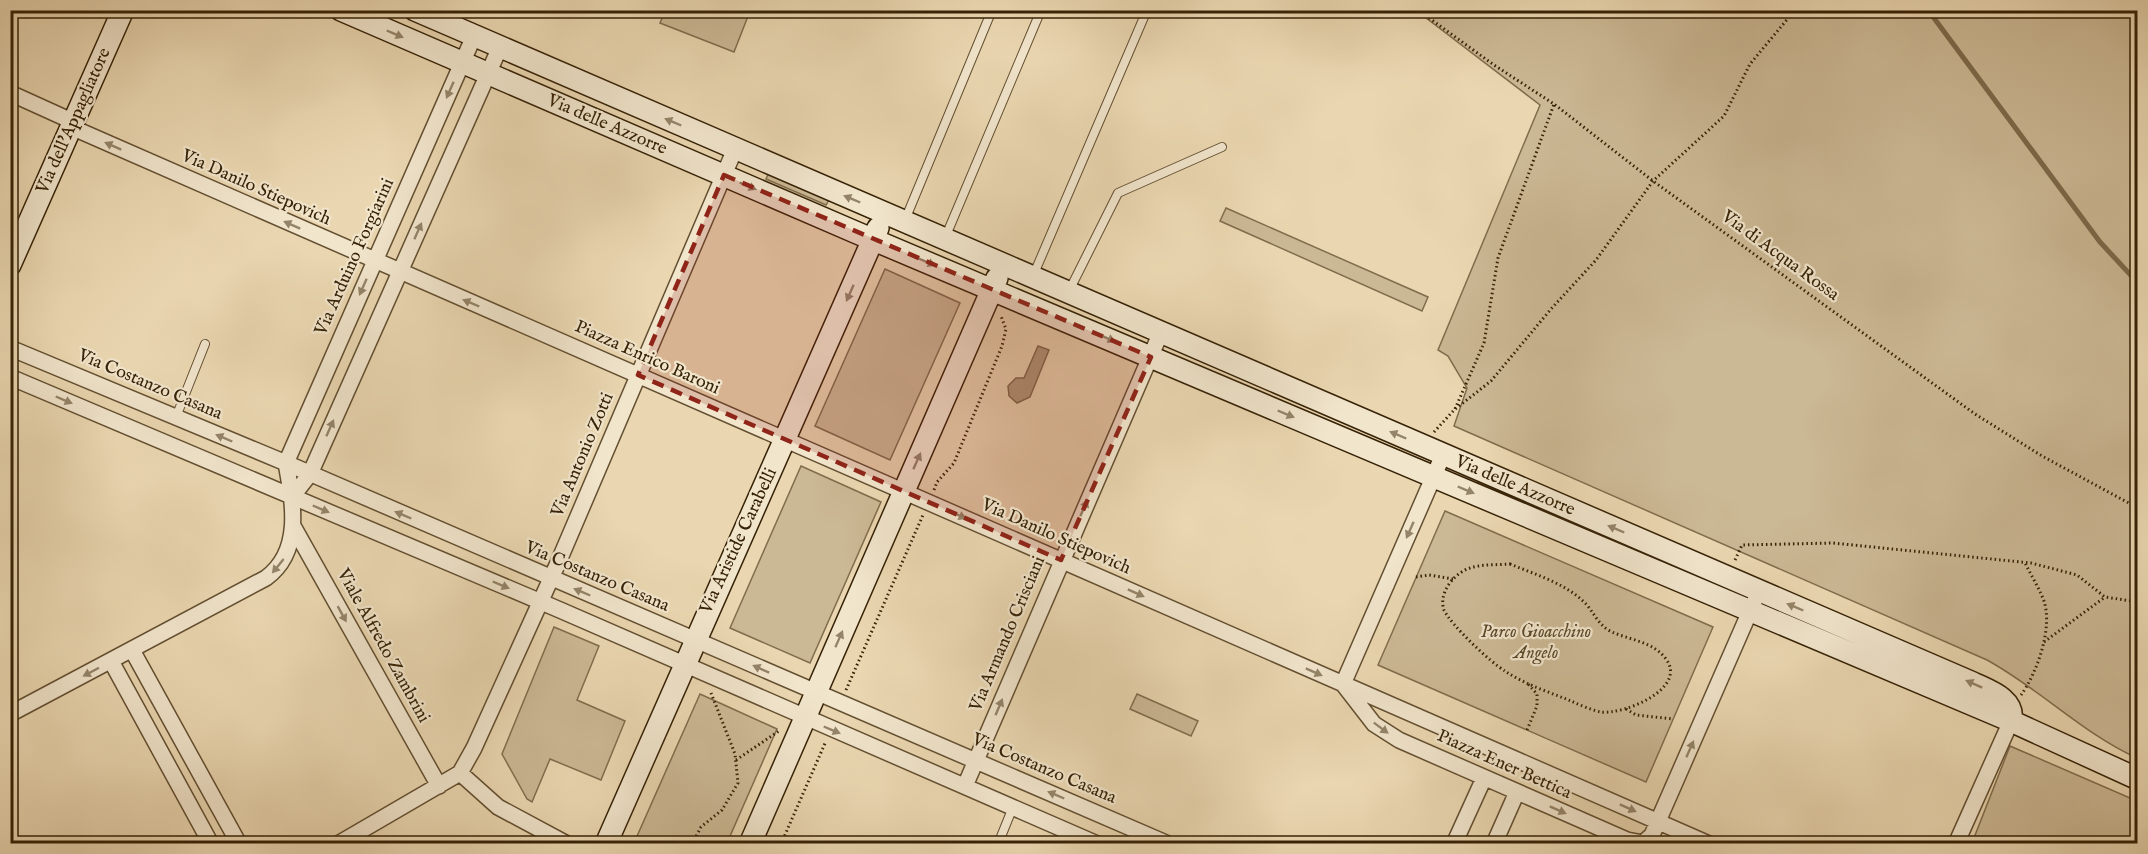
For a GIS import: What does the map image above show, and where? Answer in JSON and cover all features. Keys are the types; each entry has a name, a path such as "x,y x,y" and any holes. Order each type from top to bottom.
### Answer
{"street":[{"name":"Via dell'Appagliatore","path":"10,265 123,10"},
{"name":"Via delle Azzorre","path":"341,10 992,290 1751,611 2009,712 2138,779"},
{"name":"Via delle Azzorre","path":"415,10 1984,688 2009,712"},
{"name":"Via Arduino Forgiarini","path":"286,463 474,36"},
{"path":"292,497 310,474 500,47"},
{"name":"Via Danilo Stiepovich","path":"10,93 73,125 374,261 525,326"},
{"name":"Via Antonio Zotti","path":"460,772 481,733 551,578 735,149"},
{"path":"873,239 884,213"},
{"name":"Via Aristide Carabelli","path":"606,843 694,639 873,239"},
{"path":"750,843 799,716 815,693 1002,264"},
{"name":"Piazza Enrico Baroni","path":"525,326 753,426"},
{"name":"Via Armando Crisciani","path":"965,786 1161,332"},
{"name":"Via Costanzo Casana","path":"10,348 286,463 840,704 1168,843"},
{"path":"10,377 540,602 1013,807 1088,842 1096,812"},
{"name":"Via Danilo Stiepovich","path":"753,426 1343,684"},
{"path":"1343,684 1443,455"},
{"path":"10,714 271,575 285,558 293,526 292,497 286,463"},
{"name":"Viale Alfredo Zambrini","path":"293,526 439,786"},
{"name":"Piazza Ener Bettica","path":"1343,684 1364,713 1381,729 1399,740 1634,842 1643,843 1650,838 1751,611 1749,587"},
{"path":"132,650 239,843"},
{"path":"111,661 211,843"},
{"name":"Piazza Ener Bettica","path":"1343,684 1657,821"},
{"path":"136,707 157,695"},
{"path":"1956,843 2009,712"},
{"path":"163,758 186,747"},
{"path":"338,843 460,772 498,807 567,843"},
{"path":"1454,843 1484,778"},
{"path":"1494,843 1517,792"},
{"path":"1657,821 1709,843"}],"lane":[{"path":"904,222 992,10"},
{"path":"944,239 1041,10"},
{"path":"1033,277 1147,10"},
{"path":"1068,292 1118,193 1222,147"},
{"path":"176,417 205,344"},
{"path":"998,843 1013,807"}],"path":[{"name":"Via di Acqua Rossa","path":"1418,10 1494,66 1554,104 1653,181 1990,424 2138,508"},
{"path":"1422,446 1454,410 1491,381 1551,309 1596,261 1653,181 1724,116 1750,64 1795,10"},
{"path":"1454,410 1484,343 1498,258 1554,104"},
{"path":"840,704 937,482 954,463 1002,346 1005,329 992,290"},
{"path":"1749,587 1746,568 1734,563 1742,545 1833,543 2025,563 2077,575 2105,597 2138,602"},
{"path":"2009,712 2022,694 2044,642 2045,603 2025,563"},
{"path":"1510,564 1555,583 1582,599 1599,623 1610,631 1640,641 1658,651 1667,660 1670,670 1665,684 1642,704 1602,712 1527,682 1488,659 1444,611 1443,600 1454,579 1470,568 1510,564"},
{"path":"1416,577 1429,575 1454,579"},
{"path":"2044,642 2105,597"},
{"path":"692,843 701,827 722,810 738,783 736,760 705,674"},
{"path":"1527,682 1537,694 1537,706 1527,730"},
{"path":"1626,709 1636,715 1673,719"},
{"path":"736,760 799,716"},
{"path":"781,843 808,781 813,776 830,729"}],"highlighted area":[{"path":"724,175 1151,357 1061,560 638,375"}],"green space":[{"path":"665,10 750,11 734,52 660,23"},
{"path":"1417,11 2137,11 2137,758 2079,724 2025,684 1987,660 1454,426 1467,388 1448,356 1438,350 1540,105"},
{"path":"769,172 830,198 826,205 766,179"},
{"path":"1226,208 1428,297 1422,311 1220,221"},
{"path":"885,269 960,303 890,460 815,426"},
{"path":"801,466 881,502 810,663 730,628"},
{"path":"1479,480 1720,584 1716,591 1476,487"},
{"name":"Parco Gioacchino Angelo","path":"1445,511 1713,627 1646,782 1378,665"},
{"path":"554,627 599,646 577,700 625,721 601,780 550,759 532,802 527,799 502,754"},
{"path":"700,694 777,729 727,843 634,843"},
{"path":"1137,694 1198,721 1191,736 1130,709"},
{"path":"2010,746 2137,801 2137,843 1972,843"}],"shaded area":[{"path":"1038,346 1049,350 1030,397 1017,403 1009,396 1008,386 1016,378 1024,378"}],"waterway":[{"path":"1928,10 2100,242 2138,283"}]}
